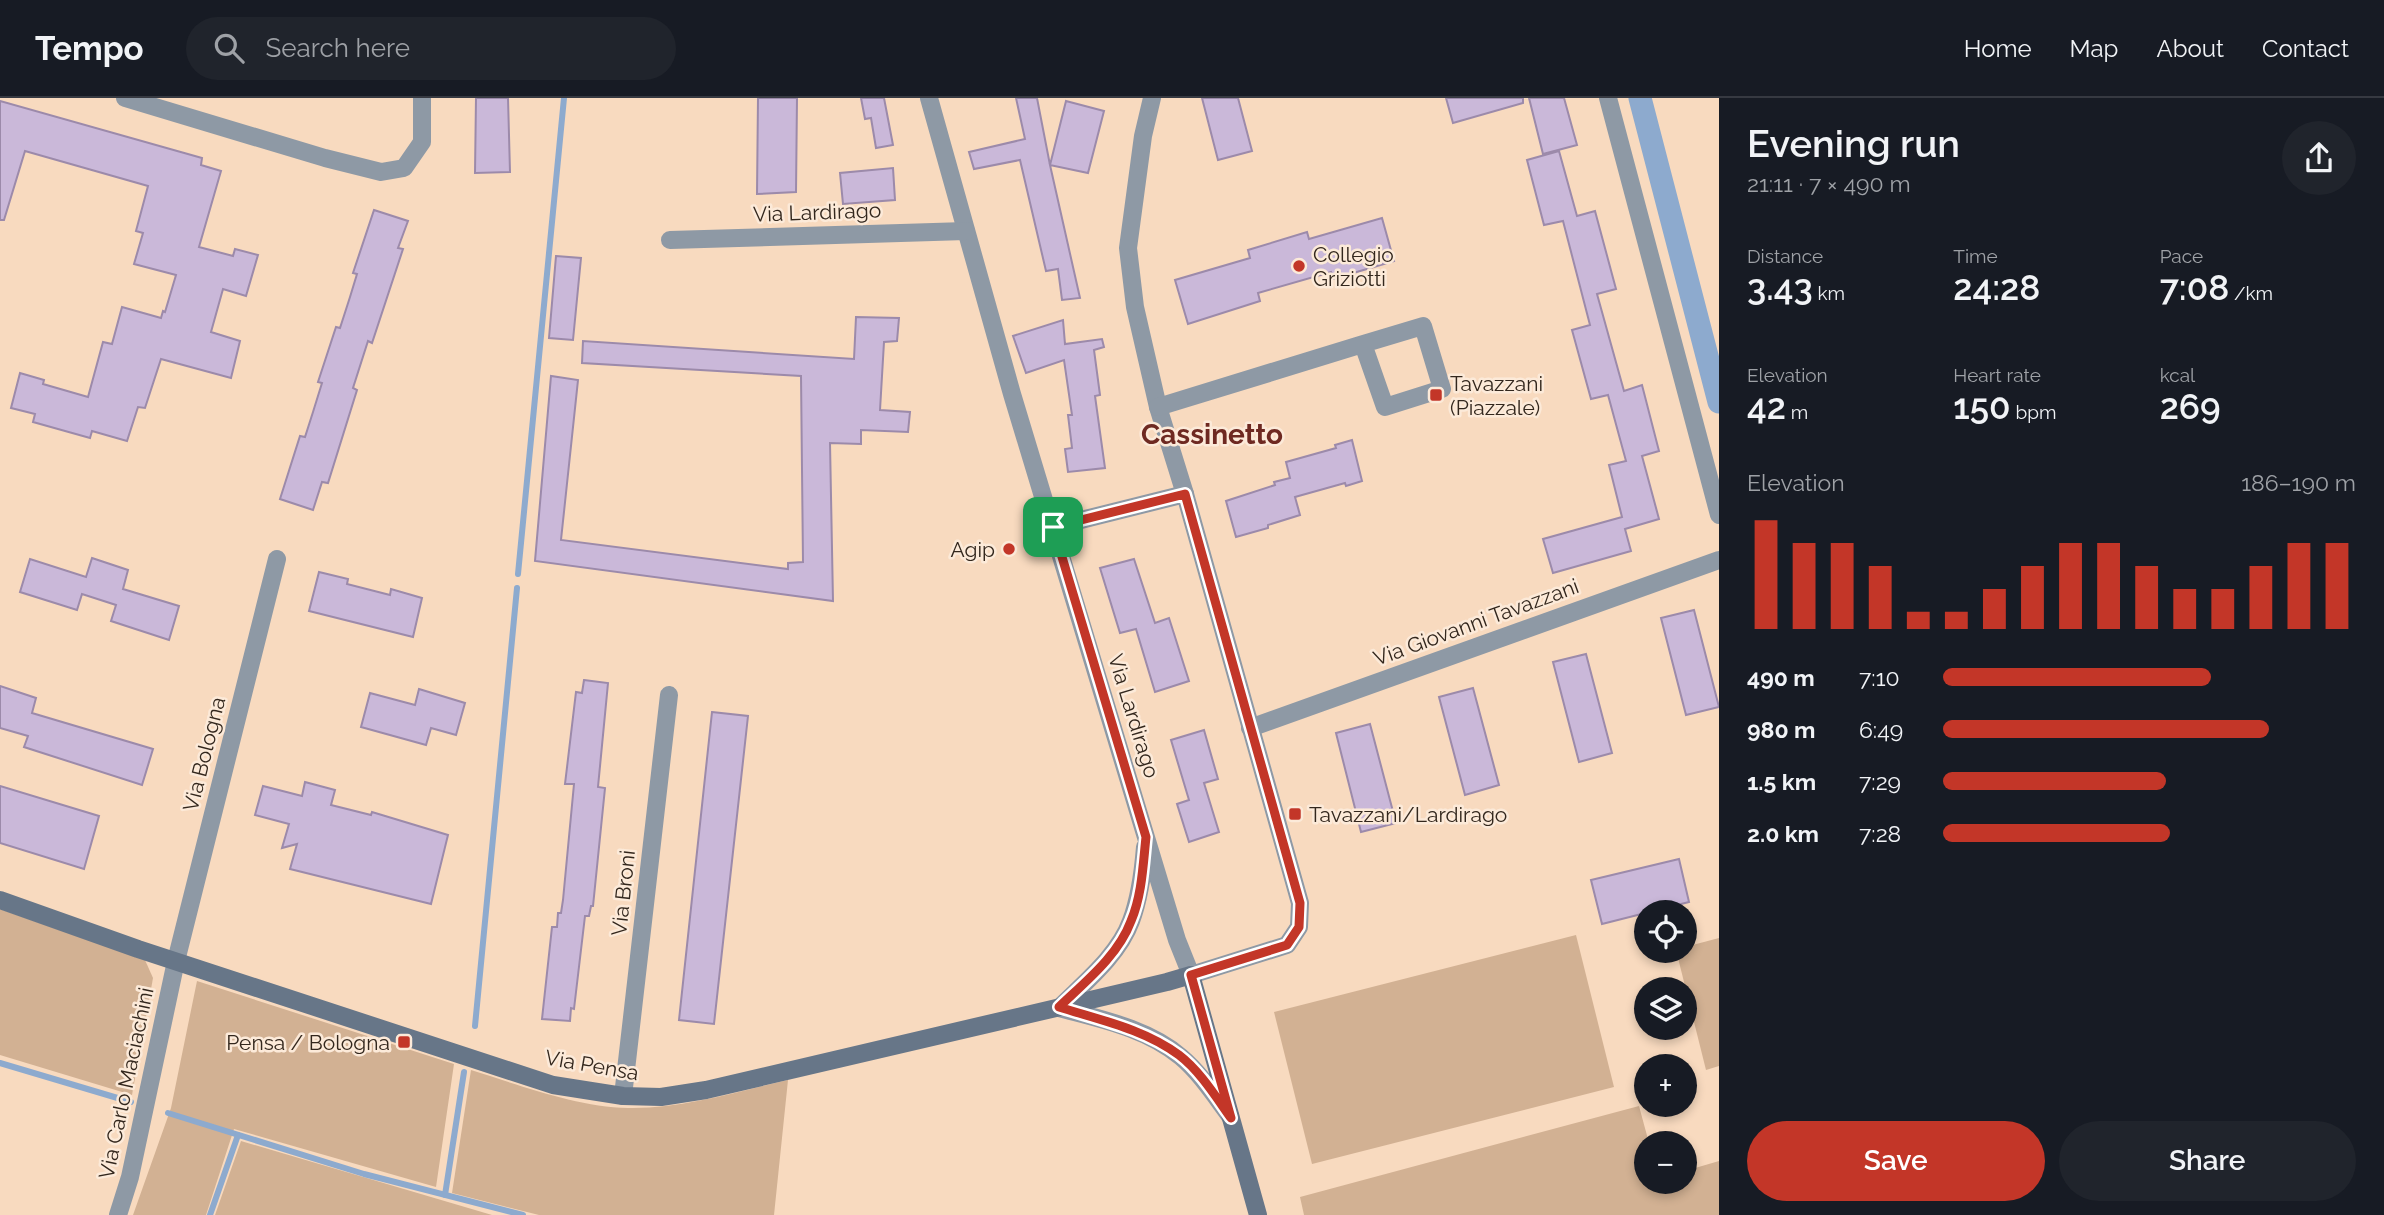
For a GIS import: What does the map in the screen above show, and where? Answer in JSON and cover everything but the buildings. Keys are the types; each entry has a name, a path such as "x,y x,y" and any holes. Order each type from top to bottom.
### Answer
{"street":[{"path":"125,98 325,158 381,172 404,168 422,142 422,98"},
{"name":"Via Lardirago","path":"929,98 1053,527 1177,940 1191,975 1258,1215"},
{"path":"1152,98 1143,136 1128,248 1135,307 1158,407 1300,903 1299,927 1287,945 1191,975"},
{"path":"1608,98 1719,515"},
{"name":"Via Lardirago","path":"670,240 966,230"},
{"path":"1158,407 1363,344 1423,326 1442,389 1385,407 1363,344"},
{"path":"1053,527 1185,494"},
{"name":"Via Bologna","path":"176,961 277,559"},
{"name":"Via Giovanni Tavazzani","path":"1250,728 1719,560"},
{"name":"Via Broni","path":"623,1096 668,695"},
{"path":"1146,837 1141,884 1131,923 1109,958 1059,1007 1143,1033 1181,1056 1231,1118"},
{"name":"Via Pensa","path":"0,900 176,961 553,1084 623,1096 661,1097 706,1090 1191,975"},
{"name":"Via Carlo Maciachini","path":"118,1215 130,1177 176,961"}],"shaded area":[{"path":"0,909 145,960 153,978 132,1095 0,1055"},
{"path":"1576,935 1614,1087 1312,1164 1274,1012"},
{"path":"1719,938 1719,1066 1706,1070 1697,1034 1697,977 1683,977 1679,963 1697,963 1697,944"},
{"path":"197,981 454,1064 436,1187 234,1129 206,1215 133,1215 171,1108"},
{"path":"471,1070 589,1104 628,1108 689,1103 788,1080 774,1215 539,1215 452,1193"},
{"path":"1634,1107 1634,1117 1642,1117 1646,1131 1634,1131 1634,1194 1697,1194 1697,1167 1719,1161 1719,1215 1304,1215 1300,1197"},
{"path":"241,1141 492,1215 215,1215"}],"waterway":[{"path":"518,574 564,98"},
{"path":"1640,98 1719,402"},
{"path":"475,1026 517,588"},
{"path":"0,1063 131,1102"},
{"path":"445,1195 464,1072"},
{"path":"168,1113 364,1174 523,1215"},
{"path":"210,1215 238,1135"}],"place":[{"name":"Collegio Griziotti","path":"1299,266"},
{"name":"Tavazzani (Piazzale)","path":"1436,395"},
{"name":"Agip","path":"1009,549"},
{"name":"Tavazzani/Lardirago","path":"1295,814"},
{"name":"Pensa / Bologna","path":"404,1042"}],"district":[{"name":"Cassinetto","path":"1212,434"}],"route":[{"path":"1185,494 1300,903 1299,927 1287,945 1191,975 1231,1118 1181,1056 1143,1033 1059,1007 1109,958 1131,923 1141,884 1146,837 1053,527 1185,494"}]}
